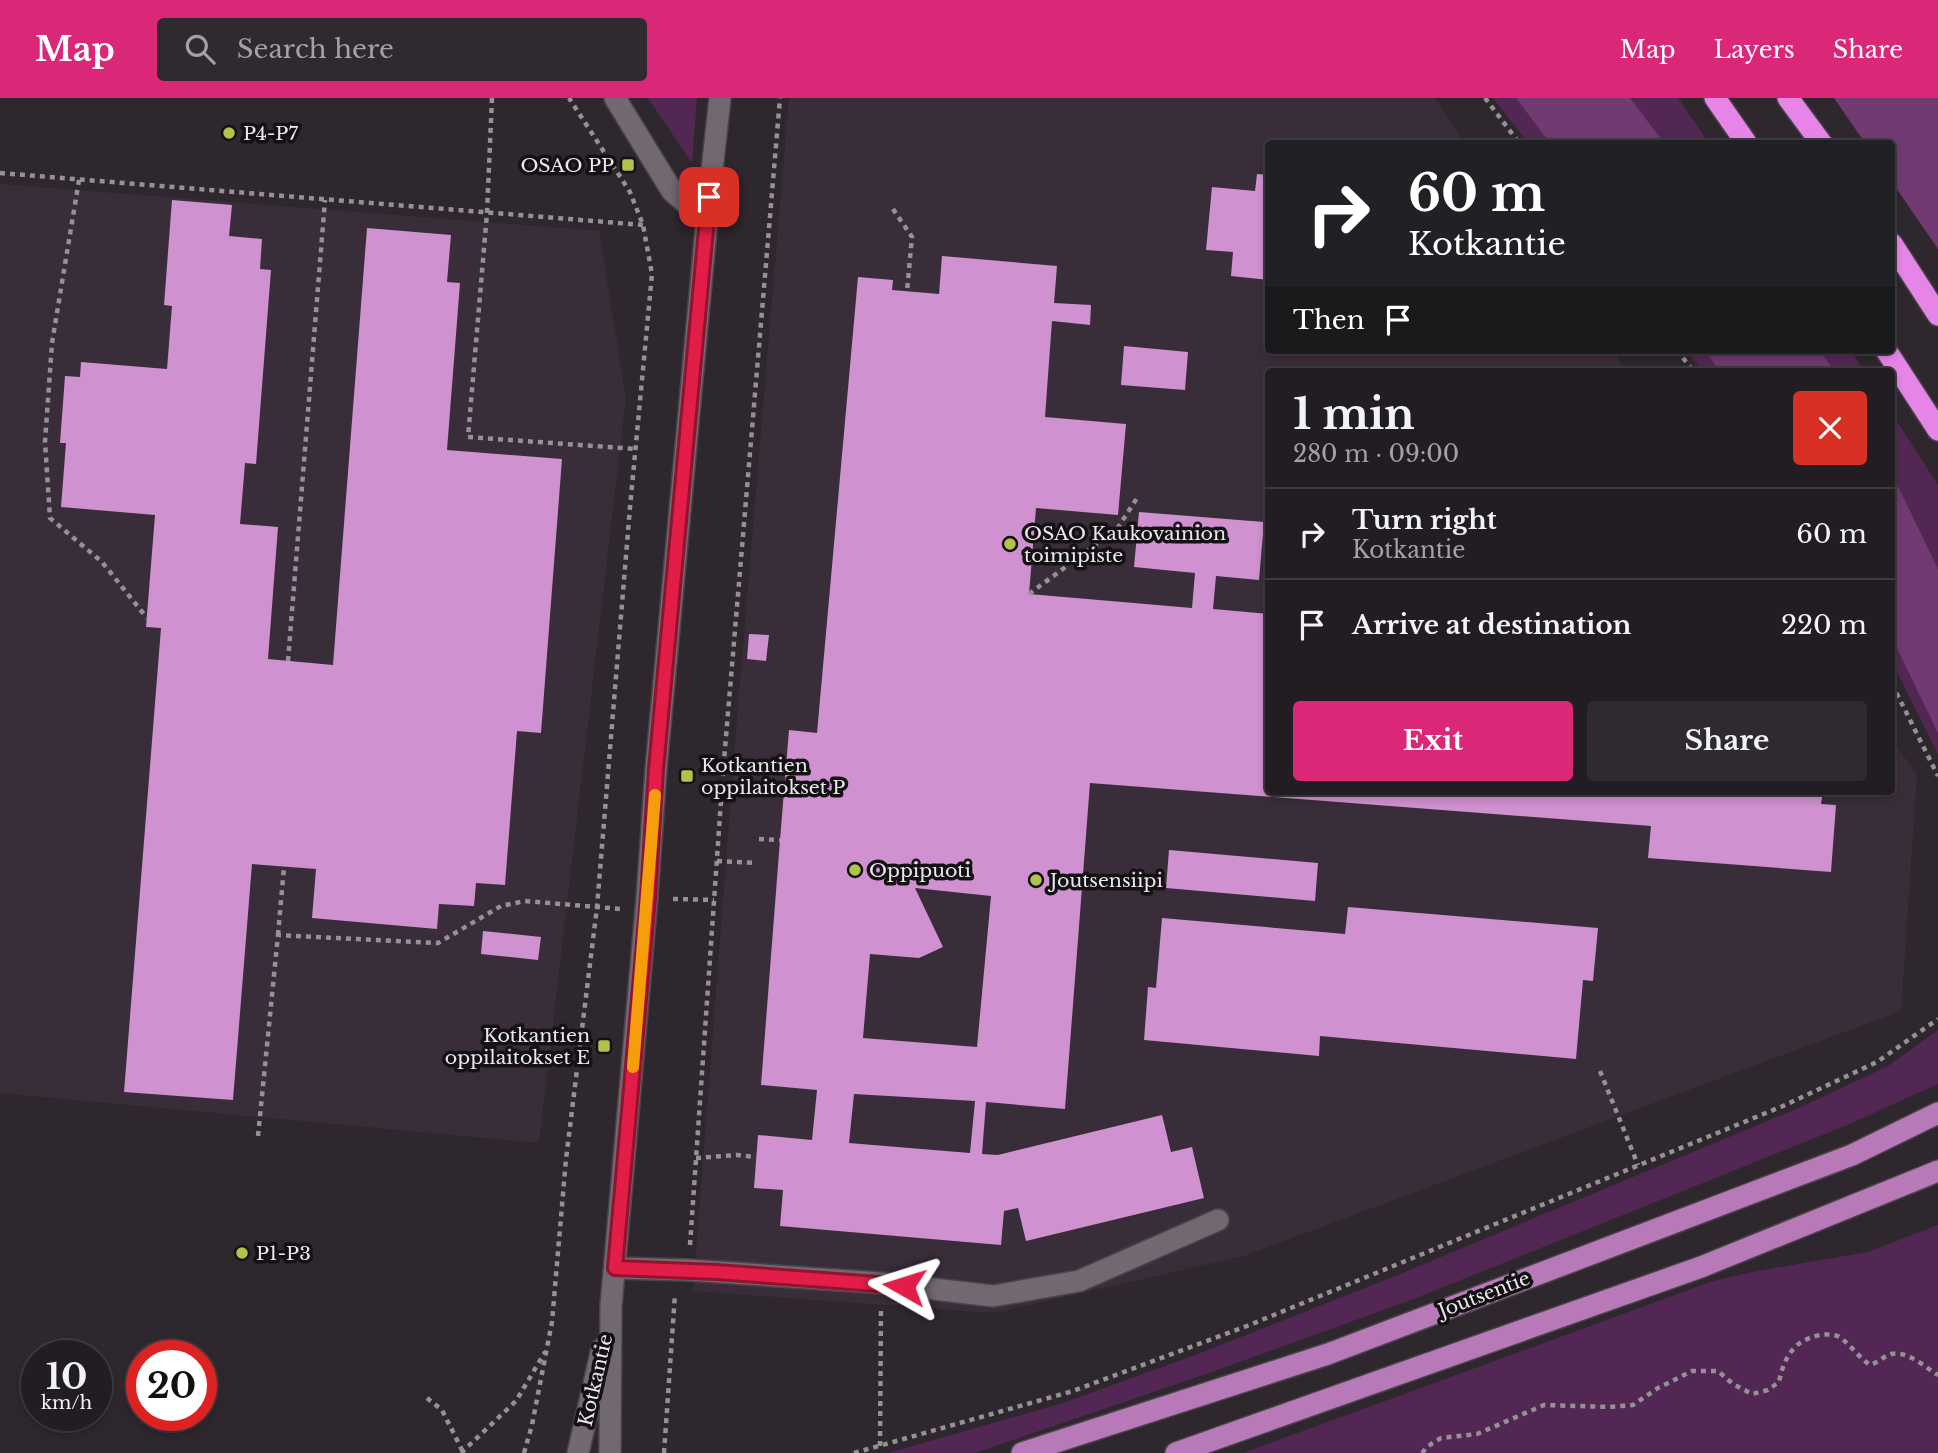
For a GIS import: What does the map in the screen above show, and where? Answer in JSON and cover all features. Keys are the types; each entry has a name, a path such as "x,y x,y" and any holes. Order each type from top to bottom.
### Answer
{"highway":[{"path":"1715,98 1744,140"},
{"path":"1788,98 1819,140"},
{"path":"1895,249 1938,315"},
{"path":"1889,354 1938,430"}],"main road":[{"name":"Joutsentie","path":"1022,1453 1328,1354 1852,1155 1938,1114"},
{"path":"1176,1453 1700,1267 1938,1171"}],"street":[{"path":"615,98 672,191 706,220"},
{"name":"Kotkantie","path":"610,1453 611,1306 648,898 656,769 706,220 720,98"},
{"path":"615,1268 882,1283 993,1296 1079,1280 1218,1220"},
{"name":"Kotkantie","path":"579,1453 611,1306"}],"path":[{"path":"492,98 487,213 468,436 636,449"},
{"path":"524,1453 552,1322 566,1159 597,907 652,274 643,225 631,192 569,98"},
{"path":"664,1453 676,1280 688,1270 717,861 779,98"},
{"path":"1485,98 1517,140"},
{"path":"0,173 643,225"},
{"path":"79,180 52,343 45,442 50,518 102,562 147,618"},
{"path":"288,661 325,200"},
{"path":"893,209 912,237 907,291"},
{"path":"1680,354 1691,368"},
{"path":"1029,594 1117,529 1139,495"},
{"path":"1895,690 1938,776"},
{"path":"759,839 780,840"},
{"path":"717,861 757,863"},
{"path":"258,1136 284,867"},
{"path":"278,935 438,943 501,906 525,901 622,909 648,898 714,900"},
{"path":"854,1453 1073,1391 1260,1321 1783,1106 1877,1062 1938,1019"},
{"path":"1600,1072 1638,1166"},
{"path":"696,1158 737,1155 756,1157"},
{"path":"880,1446 882,1283"},
{"path":"1422,1453 1441,1438 1477,1434 1544,1405 1633,1405 1658,1388 1692,1371 1718,1371 1733,1384 1752,1394 1768,1390 1779,1382 1783,1364 1792,1350 1807,1338 1825,1334 1839,1336 1870,1365 1892,1354 1906,1356 1938,1375"},
{"path":"427,1398 442,1410 463,1452 516,1401 547,1348"}],"shaded area":[{"path":"648,98 697,98 692,163"},
{"name":"OSAO Kaukovainion toimipiste","path":"789,98 1435,98 1463,140 1265,140 1265,354 1615,354 1625,368 1265,368 1265,795 1895,795 1895,743 1917,775 1901,1011 1244,1256 994,1313 693,1291"},
{"path":"1493,98 1678,98 1707,140 1526,140"},
{"path":"1516,98 1630,98 1662,140 1548,140"},
{"path":"1834,98 1938,98 1938,249 1895,186 1895,140 1863,140"},
{"path":"0,184 599,231 626,398 539,1143 0,1093"},
{"path":"1689,354 1853,354 1862,368 1700,368"},
{"path":"1707,354 1822,354 1833,368 1718,368"},
{"path":"1895,419 1938,485 1938,754 1895,668"},
{"path":"1895,480 1938,569 1938,733 1895,644"},
{"path":"1938,1030 1938,1084 1845,1126 1411,1300 975,1453 888,1453 1063,1403 1203,1352 1400,1274 1801,1107 1888,1066"},
{"path":"1938,1225 1938,1453 1243,1453 1713,1281 1868,1252"}],"building":[{"path":"1257,174 1265,175 1265,280 1231,276 1233,252 1206,250 1212,187 1255,191"},
{"path":"172,200 232,205 229,236 262,239 260,269 271,270 256,464 245,463 240,524 278,527 268,659 333,665 367,228 451,235 447,282 460,283 447,450 562,459 541,733 517,731 505,885 476,883 474,906 439,904 437,929 312,918 316,869 252,864 233,1100 124,1092 161,628 146,627 155,515 61,507 66,443 60,443 65,376 80,377 81,362 167,369 172,306 164,305"},
{"name":"OSAO Kaukovainion toimipiste","path":"942,256 1057,266 1054,303 1091,305 1090,325 1052,321 1045,417 1126,424 1118,515 1036,508 1029,594 1192,608 1195,573 1134,567 1139,512 1264,522 1259,580 1216,576 1213,609 1265,614 1265,795 1822,795 1821,804 1836,805 1831,872 1648,858 1651,826 1090,783 1065,1109 986,1102 982,1154 998,1155 1162,1115 1171,1152 1192,1147 1204,1198 1026,1241 1018,1208 1004,1211 1001,1245 780,1226 783,1190 754,1188 758,1135 812,1140 817,1090 761,1085 789,730 817,733 858,277 893,280 892,290 939,294","holes":["915,888 991,896 977,1047 863,1038 870,954 919,958 943,947","854,1094 975,1101 970,1153 849,1143"]},
{"path":"1124,346 1188,352 1185,390 1121,385"},
{"path":"749,634 769,635 766,661 747,659"},
{"path":"1169,850 1318,863 1315,901 1166,888"},
{"path":"1348,907 1598,928 1593,981 1583,980 1576,1059 1320,1036 1319,1056 1144,1040 1148,987 1156,988 1162,918 1345,934"},
{"path":"483,931 541,937 538,960 481,954"}],"slow traffic":[{"path":"633,1067 655,795"}],"place":[{"name":"P4-P7","path":"229,133"},
{"name":"OSAO PP","path":"628,165"},
{"name":"OSAO Kaukovainion toimipiste","path":"1010,544"},
{"name":"Kotkantien oppilaitokset P","path":"687,776"},
{"name":"Oppipuoti","path":"855,870"},
{"name":"Joutsensiipi","path":"1036,880"},
{"name":"Kotkantien oppilaitokset E","path":"604,1046"},
{"name":"P1-P3","path":"242,1253"}],"route":[{"path":"709,197 656,769 648,898 615,1268 688,1270 904,1286"}]}
